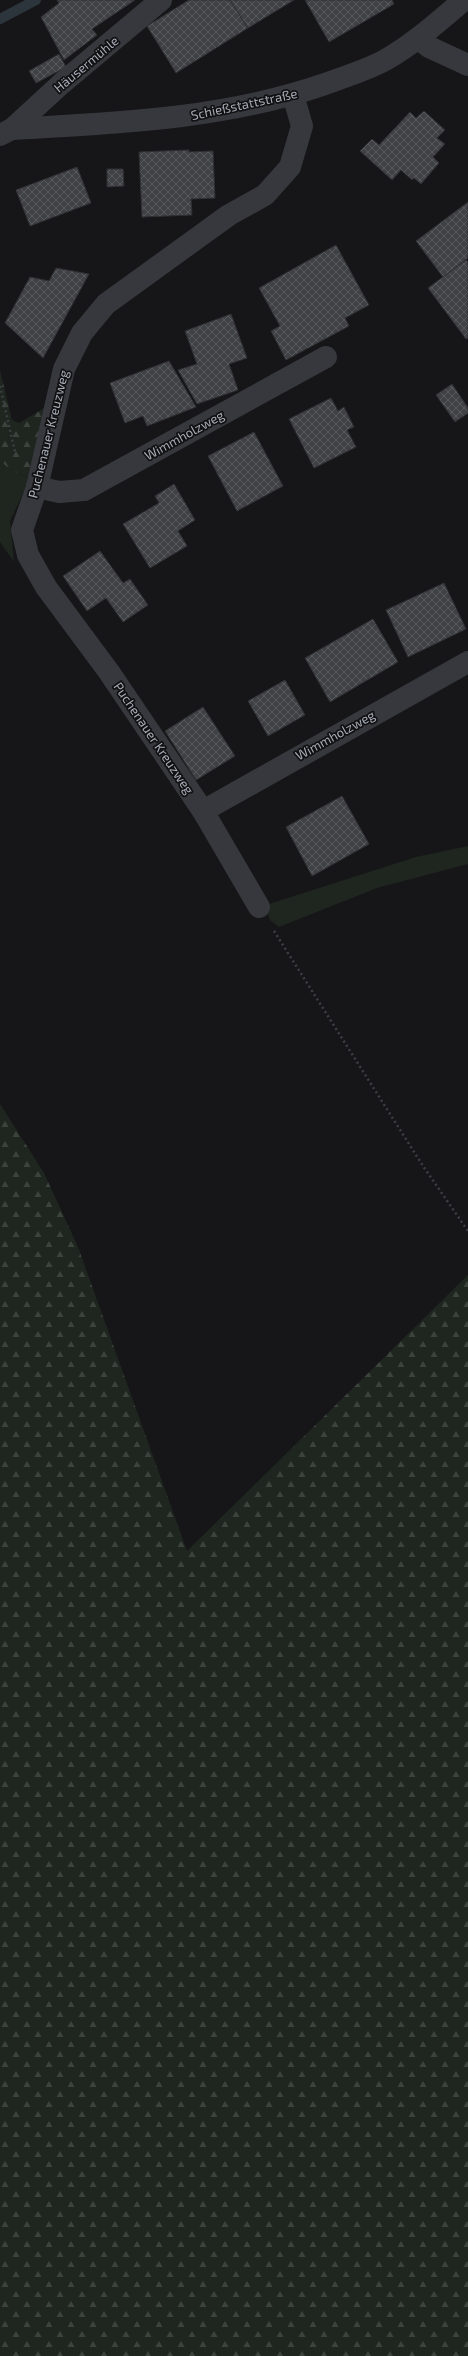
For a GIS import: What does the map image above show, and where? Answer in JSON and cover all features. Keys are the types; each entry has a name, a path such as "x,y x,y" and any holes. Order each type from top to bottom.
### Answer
{"street":[{"name":"Häusermühle","path":"6,132 161,0"},
{"name":"Schießstattstraße","path":"6,132 176,118 230,110 293,95 387,59 418,38 464,0"},
{"path":"418,38 429,47 468,65"},
{"name":"Puchenauer Kreuzweg","path":"259,907 203,810 36,569 24,544 22,530 37,488 64,368 82,333 106,304 230,215 265,195 290,167 302,126 293,95"},
{"name":"Wimmholzweg","path":"37,488 68,492 90,487 326,357"},
{"name":"Wimmholzweg","path":"203,810 468,662"}],"path":[{"path":"0,386 16,459"},
{"path":"259,907 423,1166 468,1231"}],"green space":[{"path":"0,370 12,420 19,423 46,407 30,479 11,470 0,461"},
{"path":"0,461 11,470 30,479 10,521 14,562 0,542"},
{"path":"468,846 468,864 377,888 279,927 270,920 265,907 272,903 416,857"},
{"path":"0,1104 44,1173 78,1247 187,1551 468,1275 468,2356 0,2356"}],"building":[{"path":"57,0 135,0 92,29 97,35 64,60 41,17 59,3"},
{"path":"189,0 230,0 248,28 176,73 147,26"},
{"path":"230,0 294,0 248,28"},
{"path":"305,0 392,0 394,4 329,42"},
{"path":"59,54 66,67 36,83 29,71"},
{"path":"424,111 445,130 437,138 445,144 433,157 439,163 421,184 414,178 412,180 401,170 392,180 360,151 372,139 379,145 410,112 416,118"},
{"path":"189,150 189,152 213,151 215,198 191,199 192,215 142,217 139,152"},
{"path":"77,167 91,203 30,226 16,190"},
{"path":"107,169 123,169 124,186 107,187"},
{"path":"468,202 468,258 443,277 416,241"},
{"path":"336,245 369,305 345,318 349,326 286,360 271,331 280,326 259,288"},
{"path":"466,260 468,262 468,338 466,339 428,288"},
{"path":"56,268 89,274 43,358 5,323 30,277 49,281"},
{"path":"231,314 247,358 229,364 238,390 197,404 178,370 197,364 185,331"},
{"path":"169,361 196,407 147,426 143,416 125,423 110,383"},
{"path":"452,384 468,408 468,413 455,422 436,395"},
{"path":"331,398 338,411 344,407 354,427 347,430 356,447 314,468 289,419"},
{"path":"254,432 283,486 237,511 208,456"},
{"path":"174,484 195,520 178,531 187,546 150,568 123,524 159,503 155,496"},
{"path":"100,551 123,583 130,579 148,605 123,622 106,598 87,611 63,576"},
{"path":"444,583 466,629 408,657 386,610"},
{"path":"373,619 398,662 330,702 305,658"},
{"path":"285,680 305,715 268,736 248,701"},
{"path":"203,707 235,756 196,780 165,731"},
{"path":"342,796 369,844 312,876 286,827"}],"waterway":[{"path":"0,19 36,0"}]}
